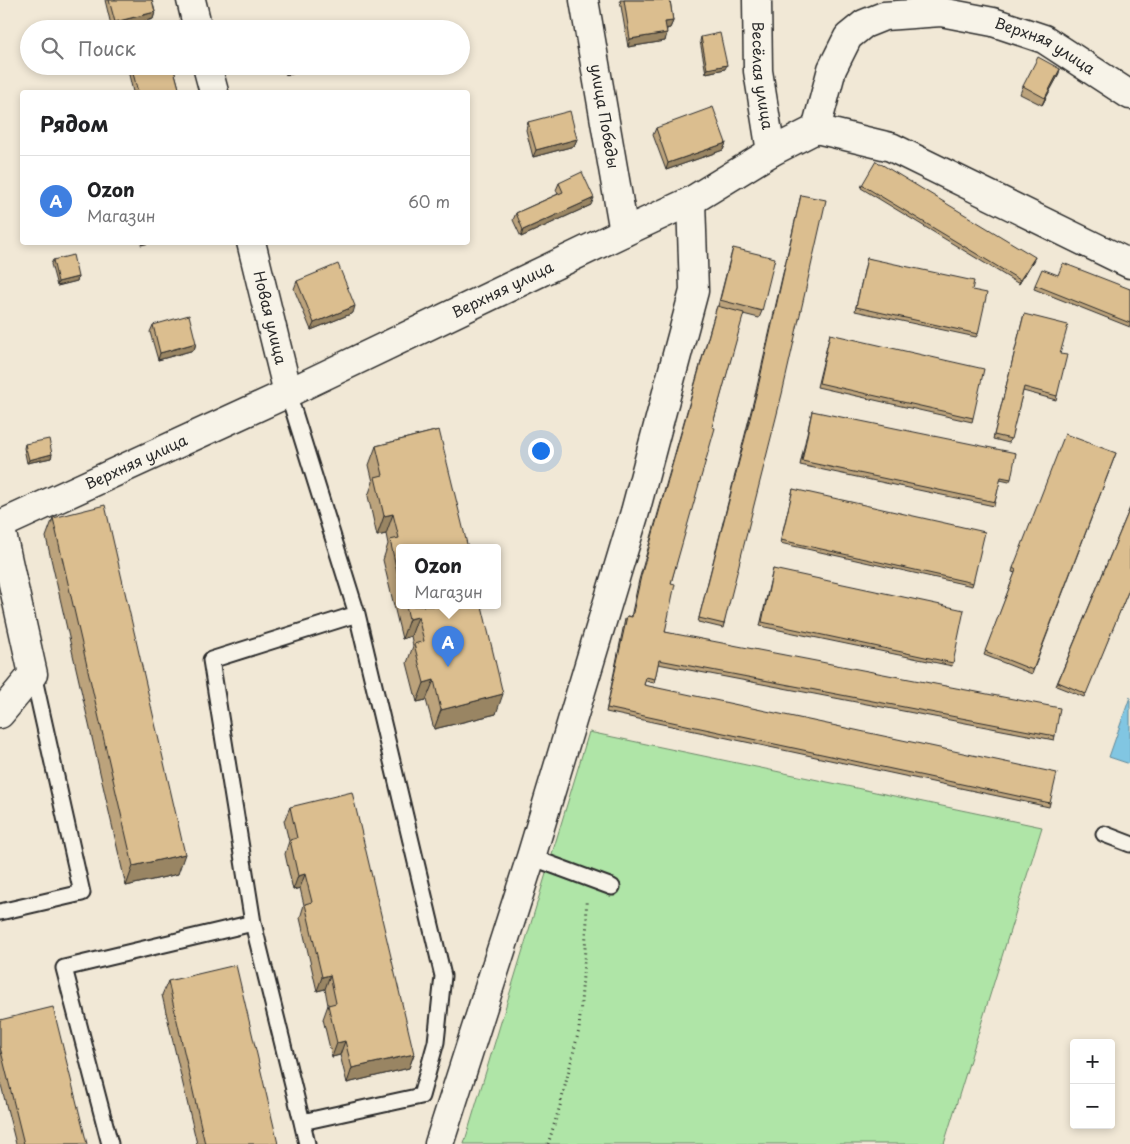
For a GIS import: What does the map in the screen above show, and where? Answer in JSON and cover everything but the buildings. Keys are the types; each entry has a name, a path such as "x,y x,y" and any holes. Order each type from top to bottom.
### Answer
{"street":[{"path":"191,0 196,20"},
{"name":"улица Победы","path":"584,0 624,232"},
{"name":"Весёлая улица","path":"756,0 758,71 771,152"},
{"name":"Верхняя улица","path":"33,674 0,525 288,393 690,202 771,152 816,129 832,69 848,37 864,24 884,16 941,12 994,22 1044,39 1130,95"},
{"path":"210,75 214,90"},
{"path":"816,129 891,148 1130,264"},
{"path":"439,1144 531,857 635,512 694,291 690,202"},
{"name":"Новая улица","path":"252,245 288,393"},
{"path":"0,714 33,674"}],"lane":[{"path":"288,393 357,614 443,976 436,1042 421,1096 302,1122"},
{"path":"307,1144 253,923 210,660 357,614"},
{"path":"0,912 82,893 33,674"},
{"path":"1104,834 1130,844"},
{"path":"531,857 612,887"},
{"path":"110,1144 64,968 253,923"}],"path":[{"path":"548,1144 560,1106 579,1030 588,921 584,876"}],"green space":[{"path":"589,732 1042,827 944,1144 464,1144"}],"water":[{"path":"1130,697 1130,764 1109,757"}],"place":[{"name":"Ozon","path":"448,667"}]}
